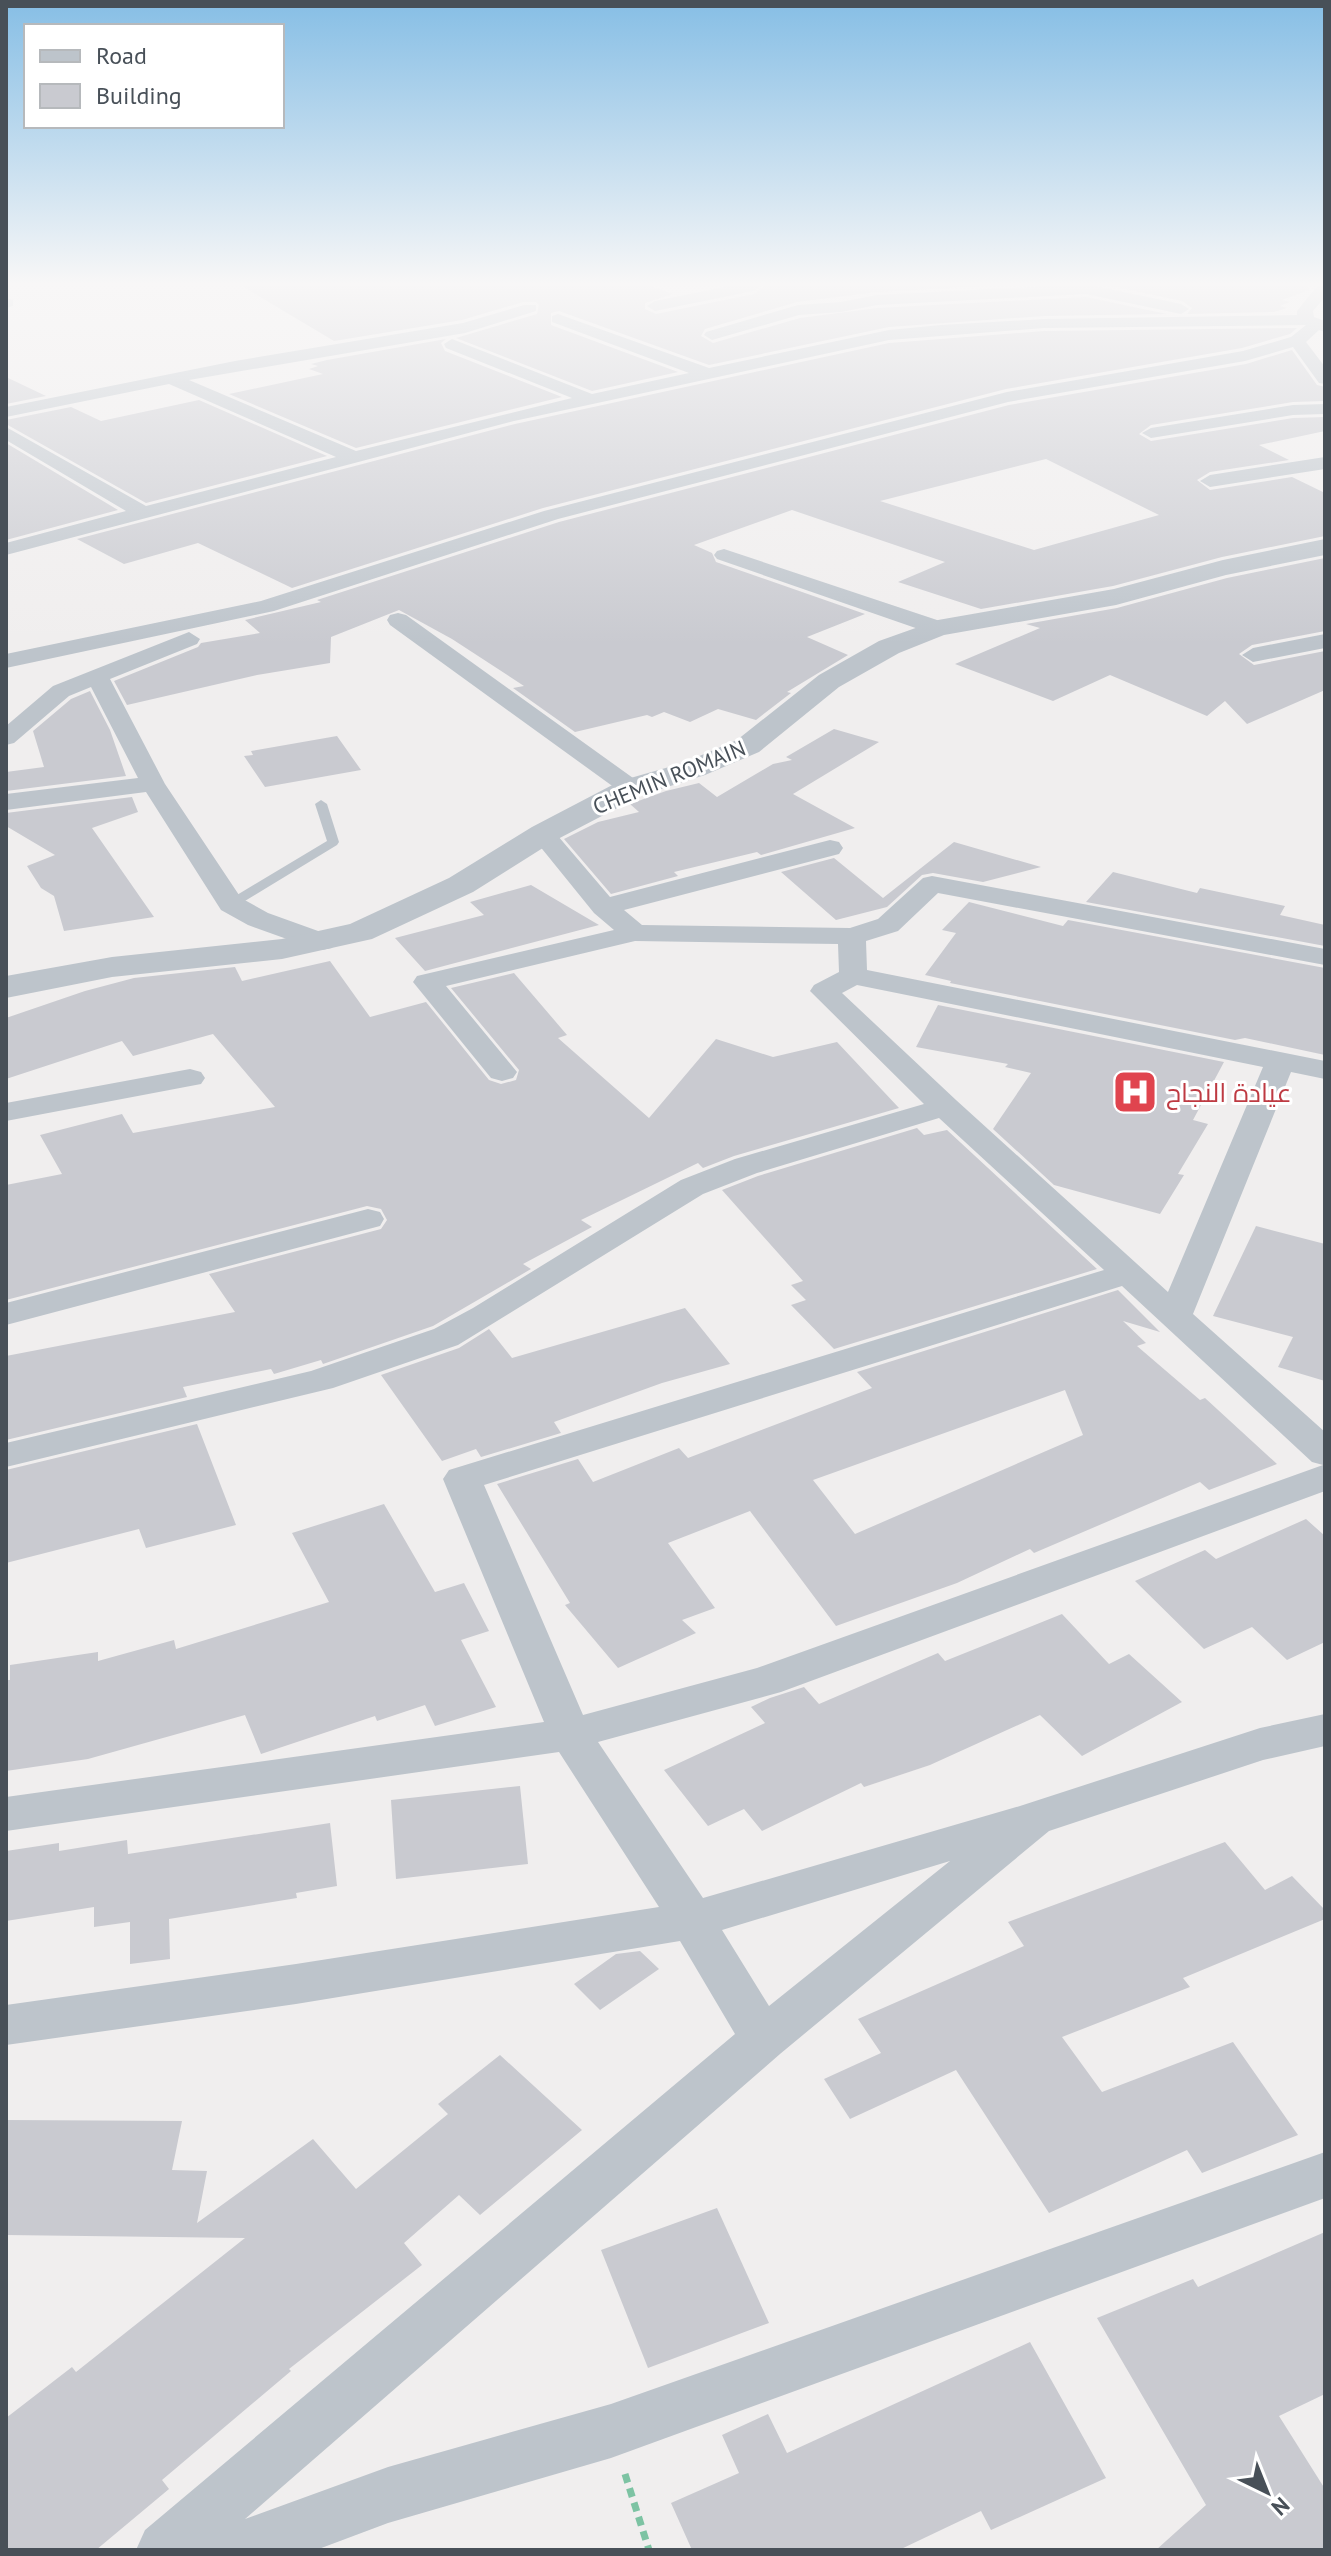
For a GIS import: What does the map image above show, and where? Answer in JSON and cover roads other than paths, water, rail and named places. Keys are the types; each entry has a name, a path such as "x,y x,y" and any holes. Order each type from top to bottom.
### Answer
{"street":[{"path":"6,412 41,405"},
{"path":"232,405 355,458"},
{"path":"6,549 565,405"},
{"path":"6,738 61,691 266,606 551,515 974,405"},
{"path":"1151,433 1293,410 1325,409"},
{"path":"6,432 145,514"},
{"path":"1210,481 1325,463"},
{"name":"CHEMIN ROMAIN","path":"6,987 112,967 322,942 360,932 461,885 543,834 631,788 694,769 748,746 829,681 889,647 938,628 1104,600 1223,568 1325,547"},
{"path":"724,555 938,628"},
{"path":"6,661 266,606"},
{"path":"398,620 631,788"},
{"path":"1253,655 1325,641"},
{"path":"97,677 153,784 231,904 258,919 322,942"},
{"path":"6,802 153,784"},
{"path":"543,834 604,907 635,933"},
{"path":"604,907 830,848"},
{"path":"502,1072 427,982 635,933 852,936 888,925 932,884 1325,957"},
{"path":"852,936 853,976"},
{"path":"1325,1070 853,976 824,991 945,1107 1325,1453"},
{"path":"1175,1317 1280,1061"},
{"path":"6,1112 190,1078"},
{"path":"6,1455 320,1380 446,1337 498,1309 692,1187 746,1166 945,1107"},
{"path":"6,1314 368,1219"},
{"path":"763,2039 692,1920 570,1734 462,1479 1130,1273"},
{"path":"6,1814 570,1734 766,1681 1325,1477"},
{"path":"6,2025 296,1984 692,1920 1033,1819 1260,1744 1325,1730"},
{"path":"165,2550 763,2039 1033,1819"},
{"path":"238,2550 388,2495 611,2431 1325,2175"}],"lane":[{"path":"231,904 333,842 321,804"}],"place":[{"name":"عيادة النجاح","path":"1135,1092"}]}
